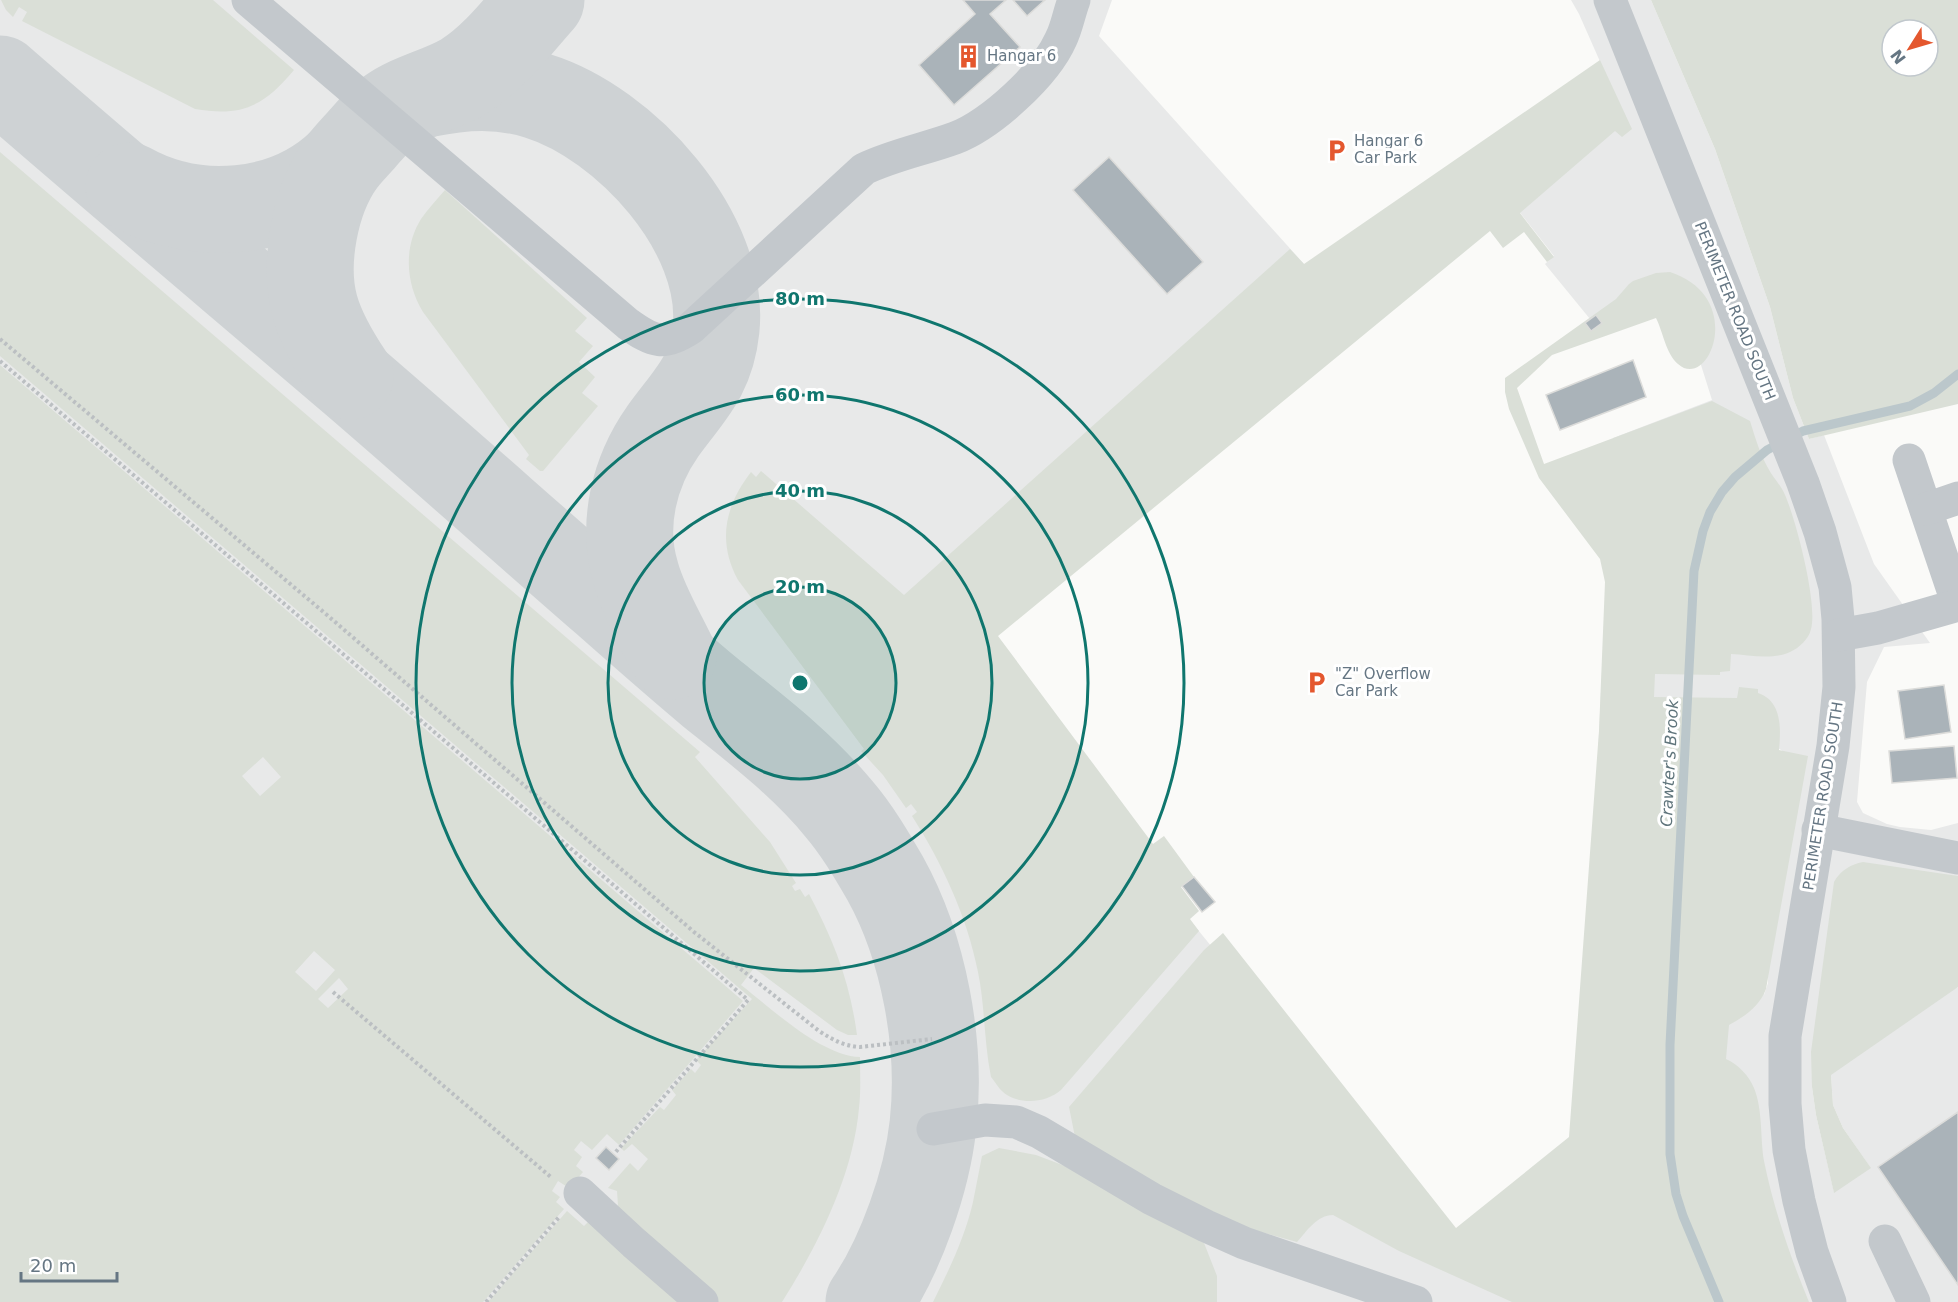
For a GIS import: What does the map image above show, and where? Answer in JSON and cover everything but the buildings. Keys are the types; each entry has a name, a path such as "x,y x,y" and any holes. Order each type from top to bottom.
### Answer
{"lane":[{"path":"248,0 628,324 651,339 660,340 671,339 691,328 864,169 967,133 994,115 1028,83 1048,60 1063,37 1074,0"},
{"name":"PERIMETER ROAD SOUTH","path":"1610,0 1803,483 1832,572 1839,635 1836,723 1785,1036 1785,1104 1789,1150 1798,1201 1812,1252 1830,1302"},
{"path":"1839,635 1878,628 1958,605 1910,460"},
{"path":"1926,509 1958,498"},
{"path":"1818,830 1958,858"},
{"path":"933,1129 985,1120 1016,1122 1060,1144 1169,1208 1225,1235 1416,1302"},
{"path":"566,1197 639,1248 702,1302"},
{"path":"1886,1241 1914,1302"}],"path":[{"path":"0,339 336,623 694,932 819,1031 836,1041 860,1047 932,1039"},
{"path":"0,361 748,1000 614,1154"},
{"path":"333,992 566,1197 486,1302"}],"shaded area":[{"path":"0,0 1112,0 1099,36 1304,264 991,627 1111,823 1456,1247 1576,1219 1613,438 1712,400 1701,365 1692,283 1601,318 1590,319 1545,264 1554,256 1514,205 1617,100 1571,0 1651,0 1715,149 1770,307 1793,398 1809,439 1824,435 1874,564 1930,643 1884,647 1867,682 1857,802 1863,813 1900,827 1931,830 1958,823 1958,986 1955,989 1958,987 1958,1302 0,1302","holes":["1754,732 1784,752 1770,824 1768,983 1764,995","1831,1075 1833,1105 1843,1128 1870,1167 1834,1192 1816,1115 1812,1087"]},
{"path":"1,0 213,0 294,70 272,92 251,106 226,111 195,109 22,21 27,12 19,7 13,17"},
{"path":"1651,0 1958,0 1958,404 1809,439 1793,398 1770,307 1715,149"},
{"path":"1600,60 1632,129 1622,137 1615,131 1520,213 1554,257 1547,262 1524,232 1503,248 1490,231 998,636 1153,844 1164,836 1194,877 1181,887 1199,911 1190,919 1199,931 1061,1090 1035,1101 1021,1100 1007,1095 991,1077 980,985 967,931 943,871 912,816 917,812 911,804 906,808 883,775 861,751 864,749 738,580 731,566 726,538 727,524 735,498 742,485 751,472 756,477 761,471 904,595 1290,249 1304,264"},
{"path":"0,152 700,752 695,757 770,842 796,883 792,886 795,891 800,889 805,897 809,894 840,962 850,997 857,1035 848,1035 837,1030 754,968 741,985 813,1040 845,1055 860,1057 860,1102 850,1159 832,1209 782,1302 713,1302 619,1220 617,1191 608,1188 630,1163 638,1171 648,1159 632,1144 624,1151 621,1148 660,1107 664,1110 676,1095 672,1090 691,1069 695,1073 701,1065 696,1060 752,999 0,356"},
{"path":"445,190 587,318 575,331 593,346 579,362 595,377 582,393 598,406 543,471 526,459 529,455 423,312 413,290 409,266 411,242 421,219"},
{"path":"1670,272 1694,284 1708,301 1715,319 1714,338 1709,354 1701,365 1690,369 1674,360 1656,318 1552,355 1517,388 1544,464 1712,401 1750,421 1763,457 1790,507 1809,582 1812,617 1810,633 1806,640 1793,650 1776,656 1731,654 1730,671 1720,672 1720,675 1655,674 1654,697 1737,698 1739,687 1758,689 1758,693 1772,702 1776,709 1780,724 1779,750 1808,756 1766,989 1760,1001 1751,1010 1729,1025 1726,1059 1743,1071 1754,1088 1760,1115 1764,1161 1773,1197 1789,1250 1809,1302 1512,1302 1399,1251 1333,1215 1317,1221 1297,1242 1225,1222 1076,1142 1069,1107 1204,950 1223,933 1456,1228 1569,1137 1599,731 1605,582 1600,559 1539,478 1509,409 1505,378 1616,299 1633,281 1656,273"},
{"path":"0,365 743,1001 619,1145 607,1134 592,1150 581,1141 574,1150 582,1157 576,1166 583,1172 569,1188 558,1181 552,1191 560,1197 556,1202 564,1209 483,1302 0,1302","holes":["263,757 281,777 260,796 242,776","314,951 335,970 316,991 295,972","339,978 348,989 328,1008 318,999"]},
{"path":"1863,862 1958,876 1958,987 1831,1075 1833,1105 1843,1128 1871,1168 1834,1193 1816,1115 1811,1052 1834,882 1846,869"},
{"path":"999,1148 1036,1155 1065,1166 1204,1243 1217,1276 1217,1302 933,1302 966,1228 982,1156"},
{"path":"567,1211 584,1226 590,1220 692,1302 488,1302"}],"waterway":[{"name":"Crawter's Brook","path":"1719,1302 1683,1216 1676,1194 1670,1154 1670,1045 1694,571 1703,531 1710,512 1722,492 1735,477 1767,450 1803,431 1910,406 1934,393 1958,374"}],"taxiway":[{"path":"350,376 321,325 315,307 310,271 318,213 333,177 347,156 385,115 406,102 454,82 485,61 505,42 541,0"},
{"path":"0,79 383,406 684,670 778,748 810,777 852,825 885,878 899,905 910,935 927,998 935,1062 933,1125 919,1193 892,1262 869,1302"},
{"path":"426,94 454,89 496,88 538,96 571,110 604,130 635,156 663,187 687,220 705,256 715,293 716,329 709,360 697,385 663,431 644,464 633,499 630,518 632,555 639,585 673,656"},
{"path":"129,186 155,198 182,206 211,209 239,208 267,204 294,194 319,180 342,162"}],"place":[{"name":"Hangar 6","path":"969,56"},
{"name":"Hangar 6 Car Park","path":"1336,150"},
{"name":"\"Z\" Overflow Car Park","path":"1317,683"}]}
